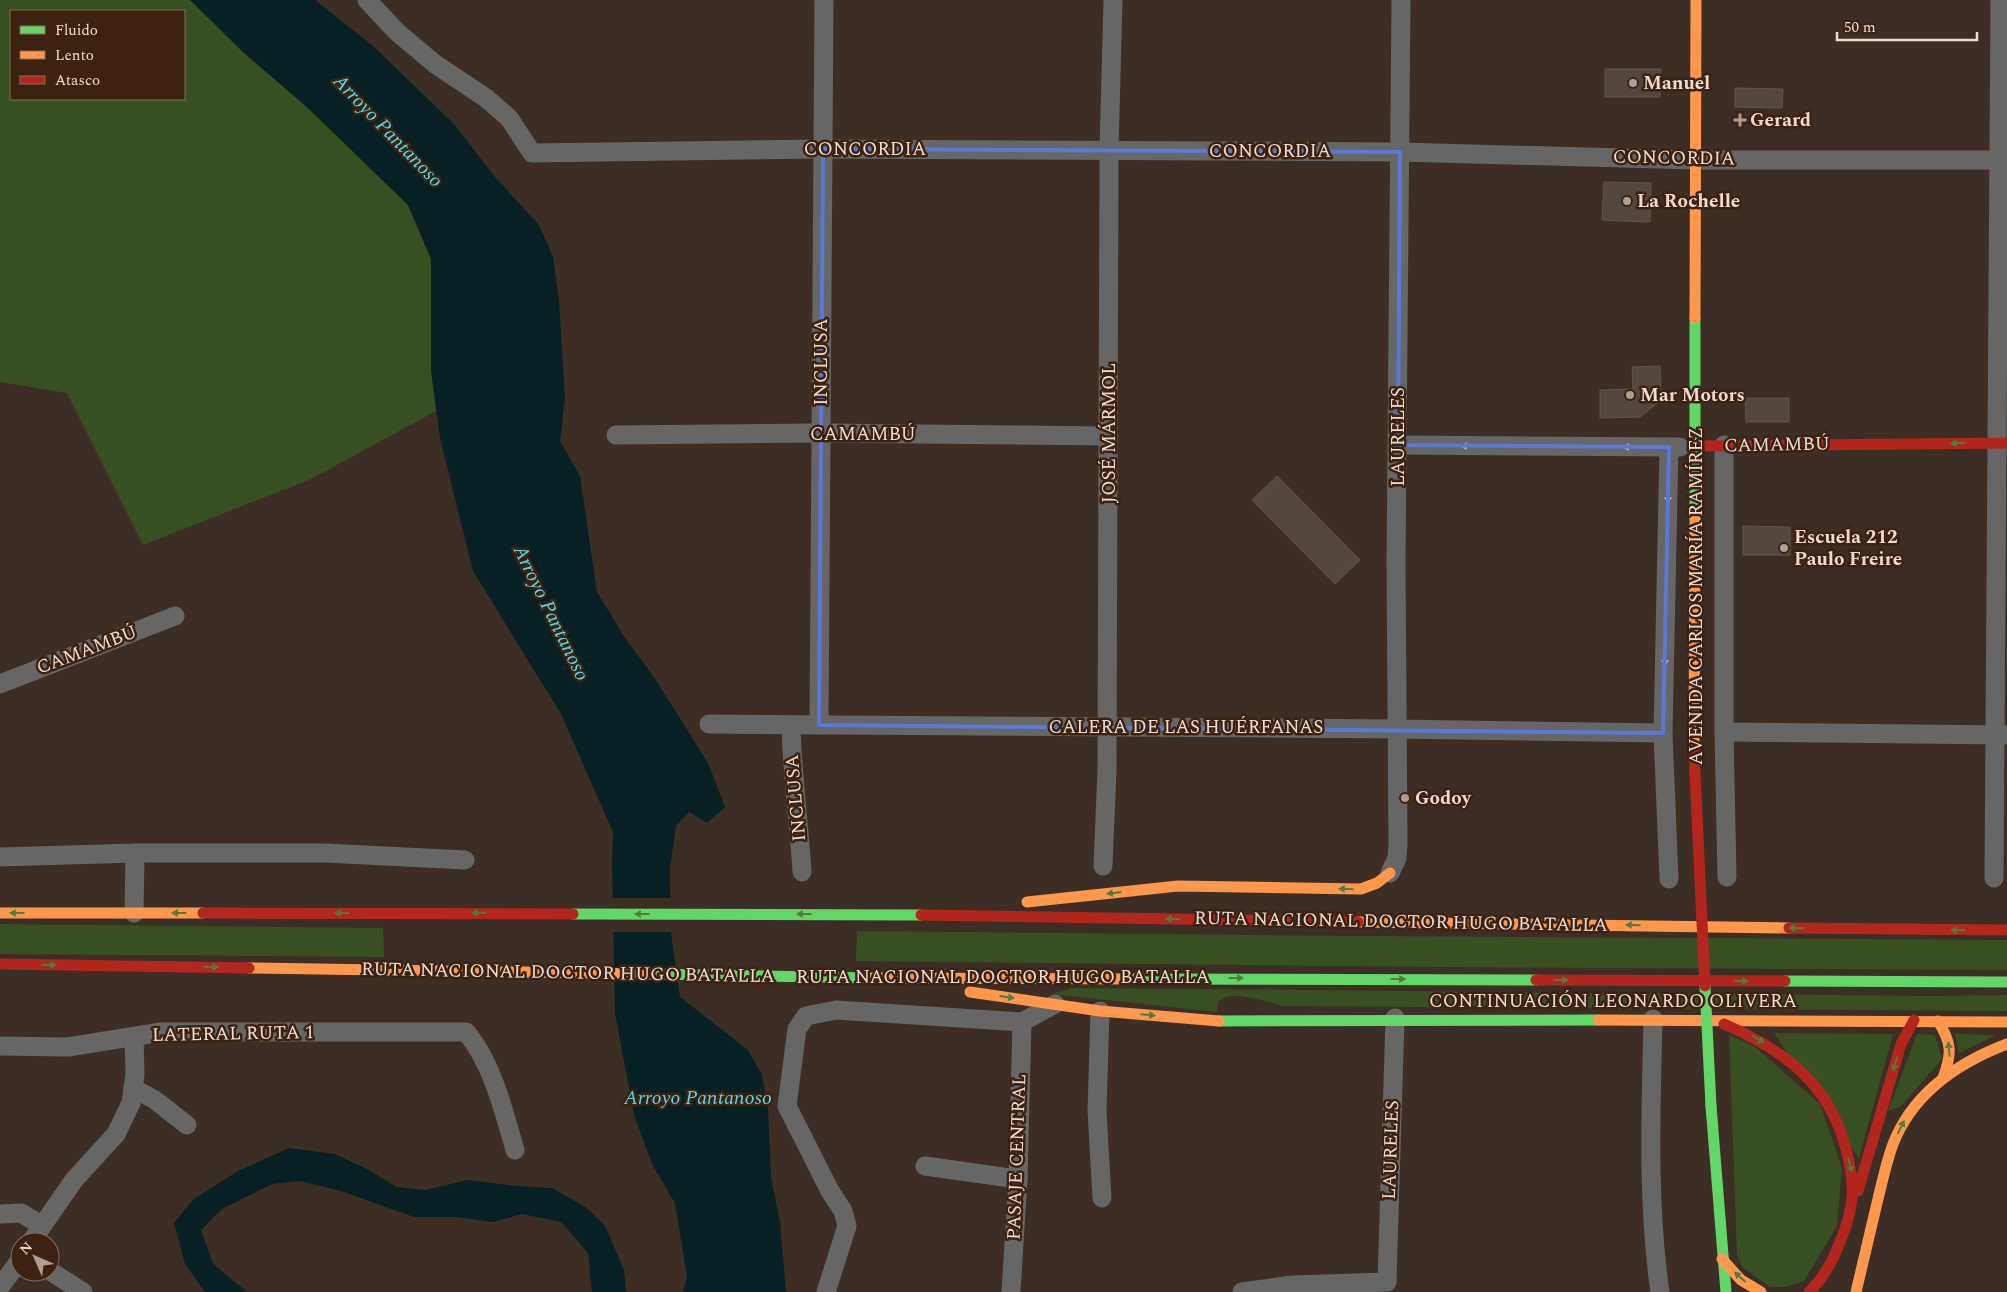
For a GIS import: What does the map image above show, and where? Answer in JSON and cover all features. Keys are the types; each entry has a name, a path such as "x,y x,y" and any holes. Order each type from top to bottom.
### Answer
{"main road":[{"name":"AVENIDA CARLOS MARÍA RAMÍREZ","path":"1696,0 1694,751 1711,1106 1726,1292"},
{"name":"CAMAMBÚ","path":"1696,446 2002,442"},
{"path":"1019,903 1178,886 1361,889 1377,883 1390,873"},
{"path":"884,915 999,905"},
{"name":"RUTA NACIONAL DOCTOR HUGO BATALLA","path":"0,914 390,912 853,914 2007,930"},
{"name":"RUTA NACIONAL DOCTOR HUGO BATALLA","path":"0,964 890,978 2007,982"},
{"name":"CONTINUACIÓN LEONARDO OLIVERA","path":"890,978 1100,1011 1219,1021 1395,1018 1938,1020 2007,1022"},
{"path":"1713,1020 1751,1035 1776,1050 1809,1078 1829,1103 1844,1142 1854,1178 1852,1207"},
{"path":"1809,1292 1827,1268 1837,1250 1852,1207 1901,1044 1914,1020"},
{"path":"1938,1020 1951,1046 1951,1055 1943,1078"},
{"path":"1856,1292 1892,1147 1903,1122 1924,1094 1943,1078 1966,1062 2007,1044"},
{"path":"1850,1265 1872,1223"},
{"path":"1722,1259 1742,1280 1761,1292"}],"street":[{"name":"CONCORDIA","path":"367,0 397,32 435,64 486,98 509,118 532,153 823,149 1109,150 1400,152 1696,160 2003,160"},
{"name":"INCLUSA","path":"819,725 824,0"},
{"name":"JOSÉ MÁRMOL","path":"1103,866 1107,727 1109,150 1112,0"},
{"name":"LAURELES","path":"1390,873 1397,858 1398,844 1396,729 1401,0"},
{"path":"1994,878 2000,735 2003,160 2000,0"},
{"name":"CAMAMBÚ","path":"616,435 821,433 1109,436"},
{"name":"CAMAMBÚ","path":"1398,445 1669,448 1696,446"},
{"name":"AVENIDA CARLOS MARÍA RAMÍREZ","path":"1669,448 1664,733 1669,872 1727,869 1724,732 1724,445"},
{"name":"CAMAMBÚ","path":"0,684 175,616"},
{"name":"CALERA DE LAS HUÉRFANAS","path":"709,724 1664,733"},
{"name":"INCLUSA","path":"790,725 792,772 797,801 802,872"},
{"path":"1724,732 2000,735"},
{"path":"134,913 135,853"},
{"path":"0,857 135,853 325,853 465,860"},
{"path":"826,1292 846,1226 843,1211 830,1191 787,1106 796,1029 806,1016 836,1010 1022,1022 1055,1004"},
{"path":"1100,1011 1097,1111 1102,1198"},
{"name":"LAURELES","path":"1242,1292 1292,1285 1387,1282 1395,1018"},
{"path":"1652,1019 1650,1171 1656,1264 1660,1292"},
{"name":"PASAJE CENTRAL","path":"1011,1292 1018,1179 1022,1022"},
{"name":"LATERAL RUTA 1","path":"0,1046 68,1047 161,1032 466,1032 476,1043 486,1063 515,1150"},
{"path":"38,1232 74,1180 116,1134 131,1103 135,1074 134,1037"},
{"path":"133,1088 155,1100 187,1125"},
{"path":"925,1166 1018,1179"},
{"path":"0,1214 21,1213 33,1232"},
{"path":"0,1287 10,1274"},
{"path":"60,1277 83,1292"}],"highlighted area":[{"path":"823,149 1400,152 1398,445 1669,447 1663,733 819,725"}],"green space":[{"path":"0,0 190,0 243,52 308,108 408,205 431,259 431,370 436,411 311,479 143,545 67,393 0,382"},
{"path":"0,924 383,928 384,957 0,954"},
{"path":"857,931 2007,940 2007,970 856,961"},
{"path":"1072,988 1933,996 2007,995 2007,1011 1283,1006 1242,996 1233,996 1220,1000 1217,1012 1051,994"},
{"path":"1774,1033 1893,1034 1859,1158"},
{"path":"1917,1034 1935,1035 1942,1059 1900,1107 1888,1111"},
{"path":"1955,1034 1996,1035 1959,1053"},
{"path":"1729,1035 1754,1046 1820,1104 1842,1168 1837,1226 1804,1281 1785,1287 1770,1287 1742,1267 1737,1254"}],"water":[{"name":"Arroyo Pantanoso","path":"190,0 315,0 373,46 454,124 495,177 539,225 553,257 559,300 565,399 560,441 580,476 597,592 625,638 654,677 708,763 725,807 707,823 689,812 676,826 670,869 671,933 680,997 748,1050 762,1075 768,1110 771,1177 780,1222 786,1292 683,1292 687,1277 675,1203 653,1166 634,1115 615,1013 613,832 561,714 473,571 440,438 431,370 431,259 408,205 308,108 243,52"},
{"path":"289,1148 335,1154 371,1171 396,1187 426,1190 467,1180 552,1188 587,1208 605,1226 624,1270 626,1292 592,1292 588,1253 561,1222 522,1214 493,1222 457,1217 414,1217 341,1191 300,1181 272,1184 222,1209 201,1230 213,1264 247,1292 205,1292 185,1264 174,1223 194,1199 238,1171"}],"pier":[{"path":"610,898 673,898 673,932 610,932"}],"building":[{"name":"Manuel","path":"1605,69 1661,69 1660,97 1605,97"},
{"path":"1735,88 1783,89 1782,108 1735,107"},
{"name":"La Rochelle","path":"1604,182 1651,183 1650,222 1602,220"},
{"name":"Mar Motors","path":"1660,366 1661,400 1640,417 1600,418 1600,390 1633,389 1632,367"},
{"path":"1745,398 1789,398 1789,422 1746,422"},
{"path":"1277,476 1360,560 1335,584 1252,500"},
{"path":"1743,526 1790,527 1790,555 1743,555"}],"traffic: fast":[{"path":"1695,318 1695,518"},
{"path":"573,914 921,915"},
{"path":"651,974 873,978"},
{"path":"1135,979 1536,980"},
{"path":"1785,981 2007,982"},
{"path":"1705,986 1711,1106"},
{"path":"1219,1021 1598,1020"},
{"path":"1711,1106 1726,1292"}],"traffic: slow":[{"path":"1695,318 1696,0"},
{"path":"1694,751 1695,518"},
{"path":"1027,902 1178,886 1361,889 1377,883 1390,873"},
{"path":"0,913 203,913"},
{"path":"1358,922 1789,928"},
{"path":"249,968 651,974"},
{"path":"873,978 1135,979"},
{"path":"970,992 1100,1011 1219,1021"},
{"path":"1598,1020 2007,1022"},
{"path":"1938,1021 1946,1036 1949,1049 1948,1062 1943,1078"},
{"path":"1856,1292 1886,1166 1893,1144 1902,1126 1912,1110 1939,1082 1971,1060 2007,1044"},
{"path":"1722,1259 1741,1280 1761,1292"}],"traffic: jam":[{"path":"1696,446 2007,443"},
{"path":"1694,751 1705,986"},
{"path":"203,913 573,914"},
{"path":"921,915 1358,922"},
{"path":"1789,928 2007,930"},
{"path":"0,964 249,968"},
{"path":"1536,980 1785,981"},
{"path":"1858,1191 1901,1044 1914,1020"},
{"path":"1724,1024 1766,1045 1801,1072 1816,1087 1828,1105 1846,1149 1852,1183 1849,1214 1832,1260 1820,1280 1809,1292"}],"place":[{"name":"Manuel","path":"1633,83"},
{"name":"Gerard","path":"1740,120"},
{"name":"La Rochelle","path":"1627,201"},
{"name":"Mar Motors","path":"1630,395"},
{"name":"Escuela 212 Paulo Freire","path":"1784,548"},
{"name":"Godoy","path":"1405,798"}]}
